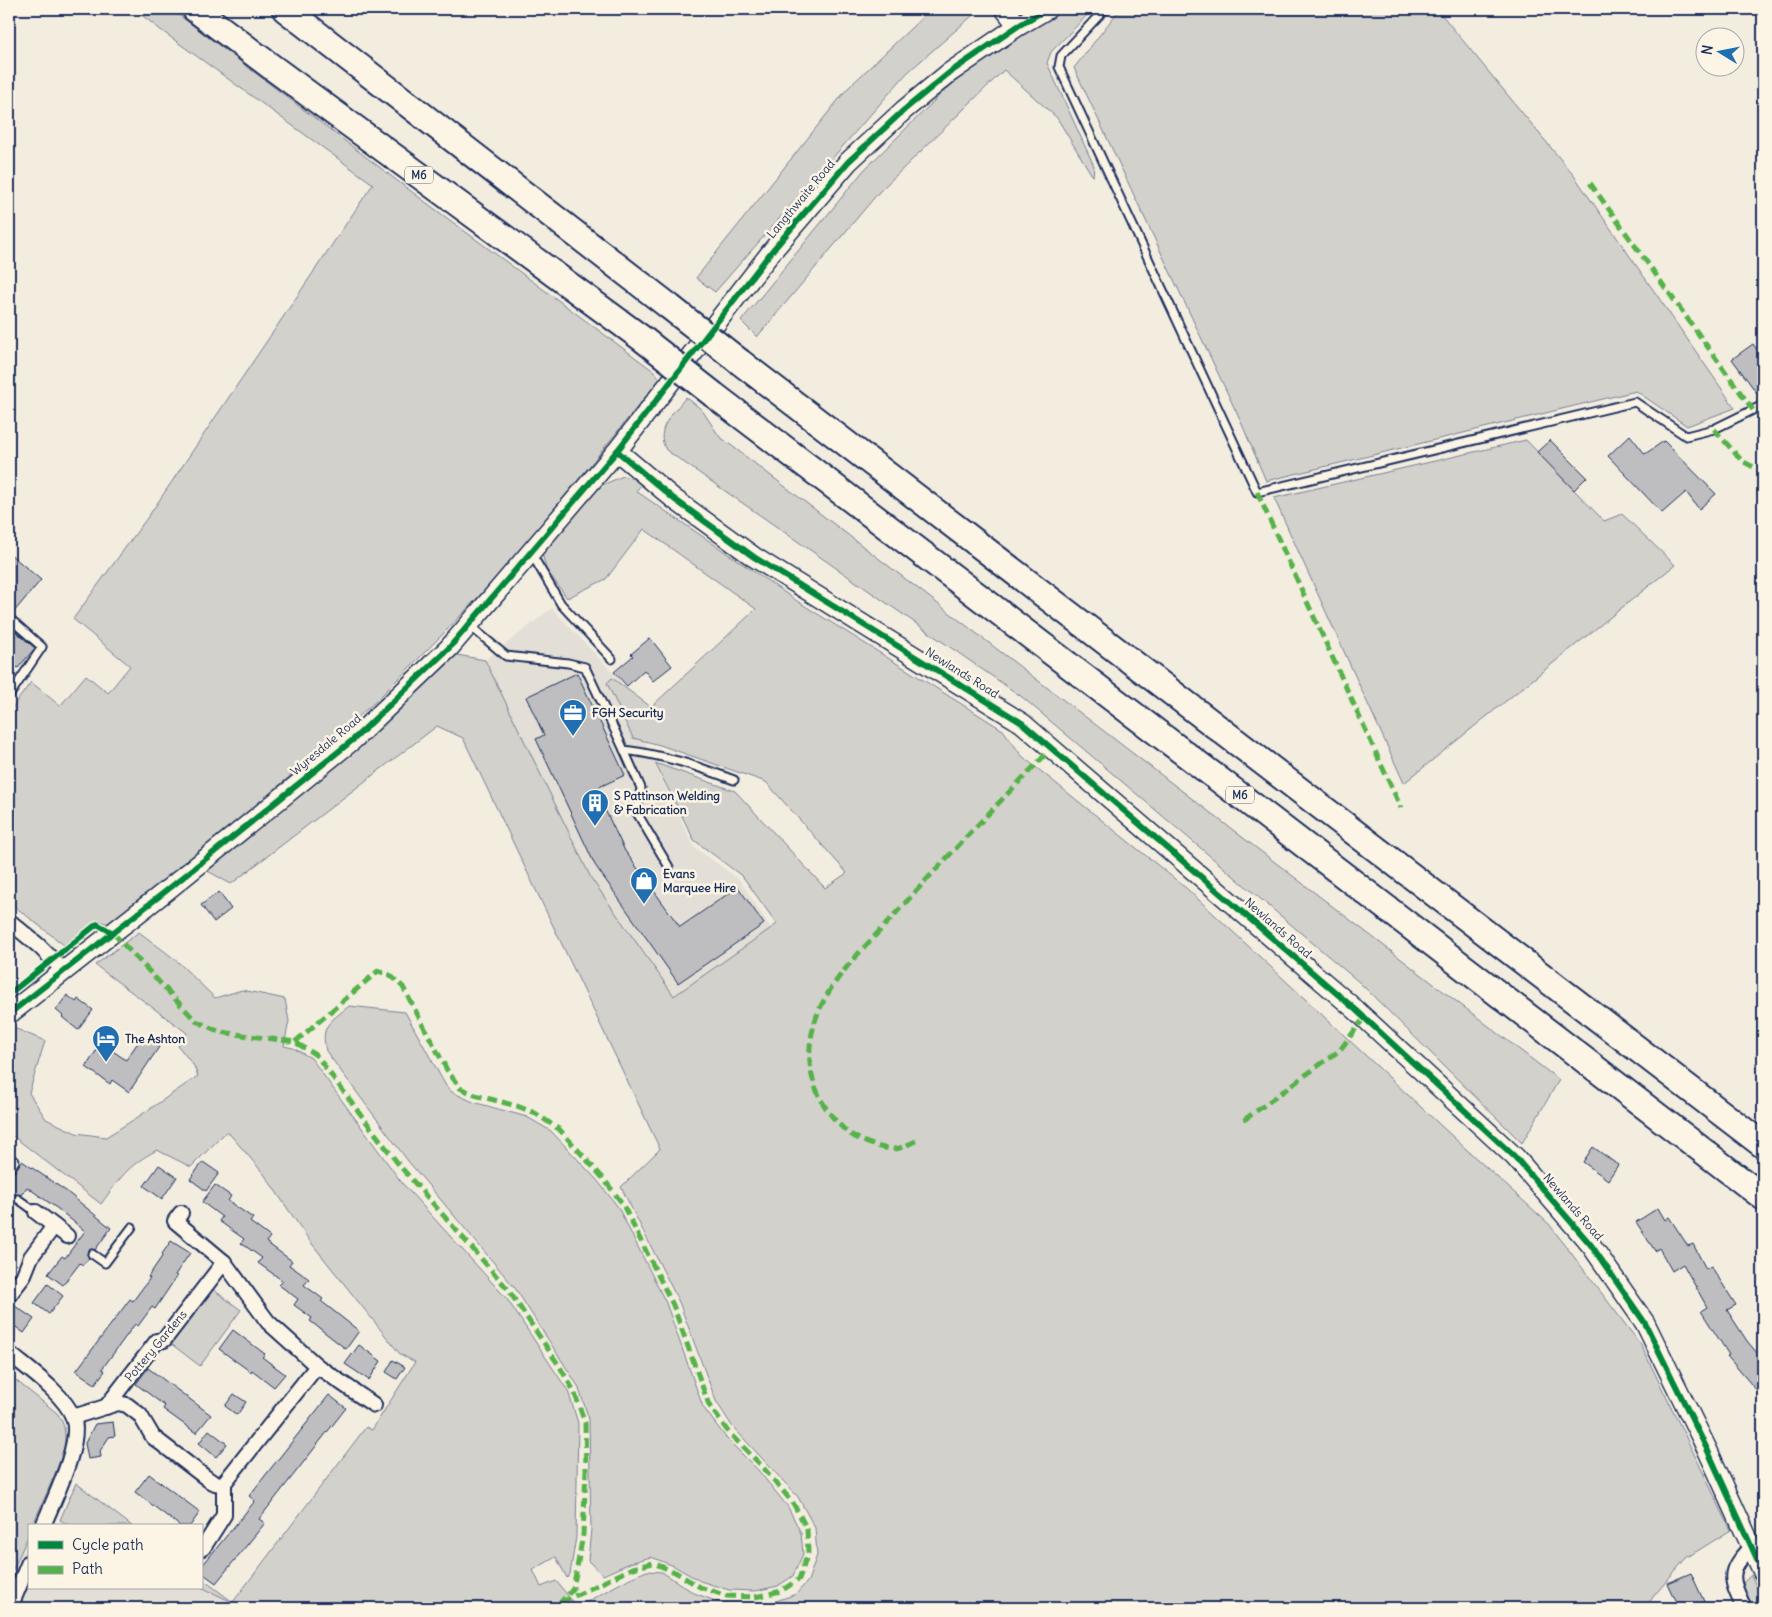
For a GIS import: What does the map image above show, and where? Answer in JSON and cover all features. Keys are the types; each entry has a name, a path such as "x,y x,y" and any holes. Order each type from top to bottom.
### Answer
{"highway":[{"name":"M6","path":"195,9 268,65 644,340 1763,1197"},
{"path":"284,9 740,362 1763,1145"}],"street":[{"path":"1005,9 1018,26"},
{"name":"Langthwaite Road","path":"617,451 772,250 848,162 904,110 949,73 1018,26 1047,9"},
{"name":"Wyresdale Road","path":"9,1014 354,739 448,648 617,451"},
{"name":"Newlands Road","path":"617,451 674,499 754,558 1022,723 1356,1010 1515,1158 1591,1245 1645,1323 1707,1449 1763,1572"},
{"path":"9,921 39,946 64,971"},
{"path":"36,1212 70,1238"},
{"path":"181,1213 175,1222 224,1262 268,1322 317,1366 374,1404"},
{"path":"9,1295 23,1277 31,1257 54,1226"},
{"name":"Pottery Gardens","path":"106,1406 157,1341 164,1340 224,1262"},
{"path":"9,1353 50,1386 73,1417 76,1428 73,1452 44,1524"},
{"path":"203,1548 224,1515 224,1483 317,1366"},
{"path":"73,1417 118,1403 127,1405 143,1420 153,1437 204,1478 214,1483 224,1483"},
{"path":"1744,1608 1734,1583 1733,1572 1738,1562 1751,1547"},
{"path":"10,1608 28,1564"}],"lane":[{"path":"1105,9 1062,56 1059,67 1256,492 1635,402 1686,436 1714,429 1763,405"},
{"path":"530,553 561,604 612,659"},
{"path":"9,618 42,646 9,696"},
{"path":"468,625 506,656 568,663 585,667 641,788 637,813 669,867"},
{"path":"624,750 691,763 734,780"},
{"path":"9,1170 16,1161"},
{"path":"18,1199 36,1212"},
{"path":"92,1254 105,1263 132,1227"}],"shaded area":[{"path":"134,9 171,9 420,198 655,372 660,379 514,559 375,702 212,844 109,924 97,920 64,945 9,902 9,712 31,682 60,706 86,675 108,693 130,666 73,619 150,514 373,184"},
{"path":"931,9 980,9 907,73 715,292 696,278 847,89"},
{"path":"1061,9 1093,9 1051,52 1047,63 1094,166 1093,177 1057,118 1004,70 879,192 757,337 741,321 864,170 942,93 1011,36"},
{"path":"1120,9 1437,9 1575,177 1735,408 1687,426 1636,391 1266,481 1241,422 1074,68"},
{"path":"686,397 702,410 719,436 1559,1080 1522,1143 1360,983 1022,697 666,450 662,435 664,428 671,415"},
{"path":"1526,440 1604,521 1622,514 1675,565 1404,783 1274,498"},
{"path":"623,476 634,479 641,485 636,491 797,601 1003,730 1022,756 1186,888 1549,1224 1641,1345 1731,1530 1686,1558 1646,1608 230,1608 232,1602 202,1587 202,1579 233,1602 366,1427 372,1430 415,1362 400,1354 309,1240 264,1174 227,1131 191,1167 157,1150 138,1161 125,1173 101,1204 9,1133 9,1033 14,1028 45,1041 29,1093 46,1119 76,1133 106,1137 198,1076 194,1066 178,1046 187,1033 95,965 139,932 176,960 215,998 242,990 285,999 289,1021 284,1046 293,1048 311,1058 402,1183 507,1299 568,1391 578,1423 576,1537 570,1574 567,1578 556,1557 533,1570 541,1587 556,1581 577,1607 630,1578 647,1571 662,1572 694,1593 721,1603 756,1604 776,1601 796,1594 808,1581 817,1555 815,1528 798,1497 732,1426 716,1401 679,1302 621,1187 660,1149 463,738 437,726 231,884 204,869 365,742 457,655 485,660 591,878 674,996 777,924 743,877 694,840 655,763 735,791 825,888 847,873 766,782 660,745 633,738 607,683 612,678 651,707 756,609 644,529 606,579 567,598 546,569 542,553 600,486"},
{"path":"552,608 659,722 642,737 694,847 739,879 789,956 671,1054 485,660"},
{"path":"349,1006 405,1012 446,1086 452,1092 473,1102 527,1117 551,1131 597,1180 618,1207 666,1303 703,1407 727,1439 758,1470 788,1507 801,1533 803,1554 793,1576 778,1586 755,1591 729,1590 700,1581 674,1566 651,1557 630,1563 603,1575 588,1561 591,1529 589,1419 578,1386 515,1288 408,1161 326,1051 324,1035 328,1025"},
{"path":"211,1288 241,1310 200,1366 170,1343"},
{"path":"9,1375 57,1413 65,1430 65,1439 58,1465 33,1524 28,1524 28,1536 9,1578"},
{"path":"76,1483 129,1524 68,1524 60,1520"},
{"path":"28,1536 28,1590 202,1590 202,1587 232,1602 230,1608 9,1608 9,1578"},
{"path":"1751,1575 1763,1601 1763,1608 1752,1608 1744,1590 1743,1583"}],"building":[{"path":"1753,344 1763,358 1763,400 1732,359"},
{"path":"1630,435 1645,454 1664,441 1716,494 1699,509 1686,492 1662,513 1608,456"},
{"path":"1550,440 1587,477 1574,490 1537,452"},
{"path":"9,553 41,580 12,614 9,613"},
{"path":"9,626 35,648 18,668 9,661"},
{"path":"650,638 672,666 653,681 644,670 627,686 614,672"},
{"path":"577,673 625,775 595,789 625,851 680,927 738,887 764,924 678,983 595,865 536,739 544,735 526,697"},
{"path":"219,892 231,909 214,922 201,905"},
{"path":"67,995 76,1002 78,999 93,1010 78,1030 56,1010"},
{"path":"143,1035 159,1047 129,1092 112,1080 110,1084 86,1067 101,1043 126,1060"},
{"path":"1593,1147 1618,1165 1608,1180 1583,1162"},
{"path":"22,1161 66,1191 111,1228 95,1250 88,1251 89,1258 83,1265 80,1263 63,1285 48,1274 62,1256 65,1258 85,1231 27,1187 21,1195 16,1194 13,1196 15,1204 9,1213 9,1180"},
{"path":"203,1162 219,1173 206,1191 190,1179"},
{"path":"159,1165 177,1177 162,1199 144,1186"},
{"path":"215,1185 231,1196 228,1201 253,1218 250,1222 270,1237 266,1242 292,1261 289,1265 309,1279 304,1285 359,1331 346,1349 310,1321 312,1318 294,1305 298,1299 279,1285 283,1281 258,1263 262,1258 241,1243 244,1239 219,1221 222,1217 202,1202"},
{"path":"1658,1208 1665,1220 1669,1217 1688,1246 1693,1244 1706,1269 1711,1266 1736,1305 1727,1310 1747,1341 1763,1360 1763,1398 1727,1356 1729,1355 1701,1311 1707,1307 1683,1264 1672,1271 1659,1248 1655,1251 1636,1222"},
{"path":"171,1241 190,1253 155,1309 152,1307 138,1326 135,1324 102,1369 105,1371 95,1384 76,1371 130,1299 133,1301 150,1278 148,1277"},
{"path":"48,1284 63,1296 49,1314 34,1303"},
{"path":"15,1306 34,1319 24,1333 9,1322 9,1316"},
{"path":"233,1330 265,1354 262,1357 285,1374 274,1387 219,1349"},
{"path":"359,1345 381,1361 369,1380 345,1364"},
{"path":"393,1360 405,1367 397,1379 386,1372"},
{"path":"148,1368 211,1415 196,1433 163,1409 165,1406 136,1384"},
{"path":"234,1394 246,1402 237,1415 225,1406"},
{"path":"329,1395 346,1408 259,1519 265,1523 216,1583 202,1573 202,1566 255,1501 249,1496"},
{"path":"113,1422 115,1436 109,1437 100,1451 101,1457 88,1459 85,1443 95,1424"},
{"path":"209,1430 227,1444 216,1457 199,1443"},
{"path":"149,1474 200,1512 191,1524 177,1524 135,1492"},
{"path":"1691,1573 1707,1608 1680,1608 1667,1583"}],"marked path":[{"path":"1590,183 1753,410"},
{"path":"1714,429 1742,461 1763,472"},
{"path":"1257,492 1401,808"},
{"path":"916,1141 895,1149 869,1143 856,1138 846,1131 827,1109 814,1084 811,1071 810,1043 818,1012 836,981 859,953 1052,748"},
{"path":"113,933 196,1021 220,1032 295,1042 316,1055 399,1165 507,1288 560,1367 574,1391 585,1423 586,1470 583,1535 573,1589 560,1603 541,1607"},
{"path":"295,1042 378,971 390,975 403,987 447,1070 460,1088 475,1095 517,1106 535,1113 560,1130 603,1178 622,1203 673,1305 709,1405 729,1433 761,1465 793,1503 807,1529 808,1553 799,1579 781,1591 755,1597 727,1596 700,1587 675,1572 653,1563 633,1568 560,1603"},
{"path":"1244,1120 1340,1050 1364,1018"}],"cycle path":[{"path":"9,1014 166,891 354,739 449,648 617,451 772,251 848,162 904,110 949,73 1018,26 1047,9"},
{"path":"617,451 674,499 754,557 1022,723 1356,1010 1515,1157 1591,1245 1645,1323 1707,1449 1763,1572"},
{"path":"9,994 97,924 113,933"}],"place":[{"name":"FGH Security","path":"573,737"},
{"name":"S Pattinson Welding & Fabrication","path":"595,827"},
{"name":"Evans Marquee Hire","path":"644,905"},
{"name":"The Ashton","path":"106,1063"}]}
